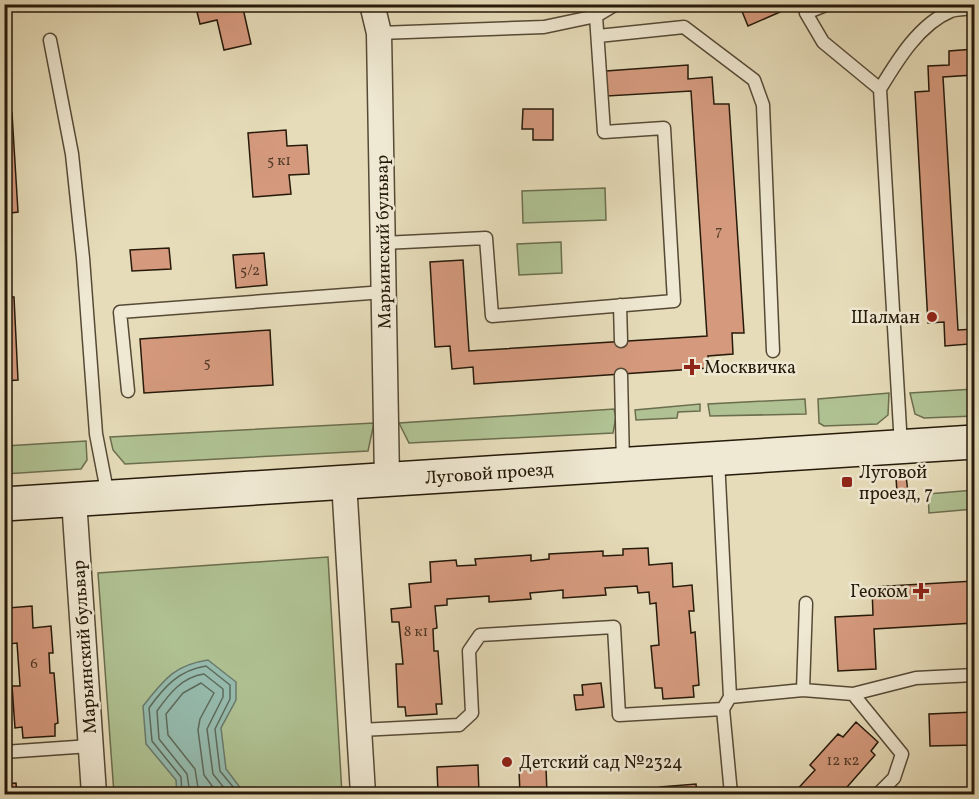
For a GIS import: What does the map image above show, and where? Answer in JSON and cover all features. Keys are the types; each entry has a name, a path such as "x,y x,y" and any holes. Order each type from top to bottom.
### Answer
{"street":[{"name":"Марьинский бульвар","path":"372,4 379,33 387,480"},
{"name":"Луговой проезд","path":"4,504 975,442"},
{"path":"344,482 363,795"},
{"name":"Марьинский бульвар","path":"74,500 94,795"}],"lane":[{"path":"379,33 544,27 596,16 616,4"},
{"path":"828,4 806,13 823,42 880,88"},
{"path":"901,447 880,88 897,62 927,28 951,11 975,8"},
{"path":"383,243 486,238 492,316 674,301 664,128 604,132 596,16"},
{"path":"598,36 684,27 754,80 763,105 773,351"},
{"path":"50,40 72,154 83,258 96,434 108,498"},
{"path":"128,391 120,312 384,292"},
{"path":"620,305 621,342"},
{"path":"621,375 623,465"},
{"path":"718,458 730,697 723,709 731,795"},
{"path":"804,690 806,603"},
{"path":"360,730 459,725 472,713 470,651 480,635 614,627 619,715 723,709"},
{"path":"730,697 804,690 853,694 916,678 975,675"},
{"path":"853,694 902,754 894,778 878,795"},
{"path":"4,752 90,746"}],"green space":[{"path":"605,188 606,220 523,223 522,191"},
{"path":"561,242 562,273 519,275 517,244"},
{"path":"974,389 974,416 924,418 915,414 910,393"},
{"path":"889,393 888,415 877,424 824,426 819,423 818,399"},
{"path":"805,399 806,414 710,416 708,404"},
{"path":"700,404 700,411 678,412 677,418 636,420 635,410"},
{"path":"614,409 616,417 613,433 409,443 399,423"},
{"path":"374,423 368,451 125,464 113,450 110,437"},
{"path":"86,441 87,460 81,469 5,474 5,446"},
{"path":"974,490 974,509 929,513 928,494"},
{"path":"328,557 342,794 114,794 98,573"}],"water":[{"path":"208,660 236,682 236,700 221,728 226,769 245,794 177,794 176,780 146,744 143,706 157,689 178,670 196,662"}],"building":[{"path":"195,4 242,4 251,44 224,50 217,20 200,24"},
{"path":"739,4 777,4 780,12 748,26"},
{"path":"974,49 974,75 943,77 958,330 974,329 974,360 970,360 969,344 945,346 944,322 928,323 915,92 929,91 928,66 949,65 949,51"},
{"path":"688,65 688,79 712,77 714,104 729,104 744,333 732,333 733,354 708,356 709,368 474,384 473,367 452,369 450,346 435,347 430,262 463,260 469,351 707,336 691,91 607,96 606,71"},
{"path":"523,109 553,109 553,140 533,140 533,129 522,129"},
{"path":"12,113 18,212 4,214 4,114"},
{"path":"286,130 287,146 307,145 309,174 289,175 291,194 253,197 248,133"},
{"path":"169,248 171,269 132,271 130,250"},
{"path":"264,253 267,285 236,288 233,255"},
{"path":"4,297 14,297 18,380 4,381"},
{"path":"270,330 273,385 144,393 140,339"},
{"path":"906,476 908,492 897,493 896,477"},
{"path":"648,548 649,565 672,563 673,587 692,585 694,611 689,611 691,633 695,632 699,685 693,686 694,697 663,699 662,688 655,688 651,646 659,645 656,603 650,604 649,592 638,593 637,586 605,588 606,595 563,598 563,590 530,593 531,599 489,602 489,596 447,599 447,605 435,606 437,628 433,629 434,651 438,651 442,704 436,704 437,714 406,716 405,707 398,707 396,664 403,664 399,622 392,622 391,609 411,607 409,584 431,582 430,562 456,560 457,566 476,565 475,559 531,555 531,561 549,559 549,554 603,551 603,556 623,555 623,549"},
{"path":"974,581 974,623 874,629 876,669 838,671 835,617 873,615 872,587"},
{"path":"7,586 8,608 32,606 33,628 51,626 53,653 49,653 50,673 54,673 58,723 55,724 55,736 23,738 22,727 15,728 12,686 20,686 17,643 9,644 8,630 4,630 4,587"},
{"path":"601,683 604,707 576,710 574,695 583,695 582,685"},
{"path":"974,712 974,745 930,746 929,714"},
{"path":"856,722 878,742 871,751 875,755 841,794 793,794 815,770 810,765 838,734 843,737"},
{"path":"478,765 479,794 438,794 437,767"},
{"path":"546,768 547,794 520,794 519,770"},
{"path":"16,783 17,794 4,794 4,784"},
{"path":"696,784 697,794 661,794 660,787"},
{"path":"788,789 793,794 783,794"}],"place":[{"name":"Шалман","path":"932,317"},
{"name":"Москвичка","path":"692,367"},
{"name":"Луговой проезд, 7","path":"847,482"},
{"name":"Геоком","path":"921,591"},
{"name":"Детский сад №2324","path":"507,762"}]}
